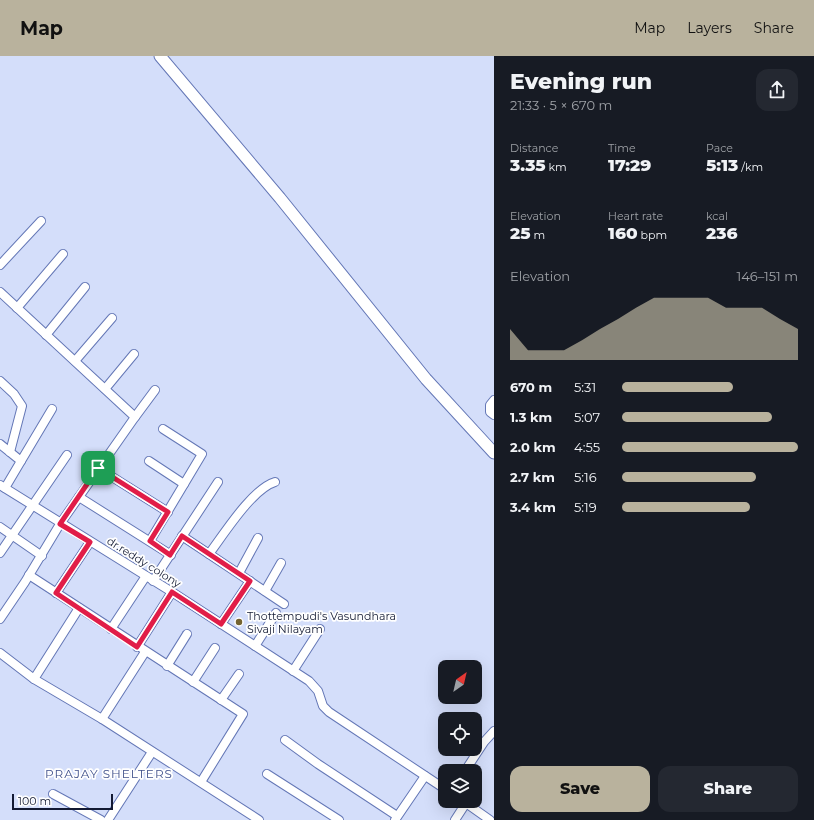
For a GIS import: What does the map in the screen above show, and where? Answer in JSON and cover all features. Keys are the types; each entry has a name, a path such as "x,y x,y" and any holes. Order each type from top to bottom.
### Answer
{"street":[{"path":"160,56 280,198 426,379 494,453"},
{"path":"0,265 41,221"},
{"path":"17,308 63,254"},
{"path":"46,335 85,287"},
{"path":"0,292 135,417"},
{"path":"75,361 112,318"},
{"path":"105,389 134,354"},
{"path":"0,381 14,394 22,406 10,452"},
{"path":"0,618 42,556 60,524 98,468 155,390"},
{"path":"494,400 490,405 490,412 494,416"},
{"path":"3,486 21,460 52,408"},
{"path":"150,541 202,454 163,429"},
{"path":"0,444 21,460"},
{"path":"0,554 67,455"},
{"path":"149,461 184,484"},
{"path":"98,468 168,512"},
{"path":"153,581 218,482"},
{"path":"210,554 239,513 266,484 275,482"},
{"name":"dr.reddy colony","path":"3,486 33,504 60,524 172,592 309,681 318,691 323,706 329,712 438,784"},
{"path":"79,497 170,555"},
{"path":"0,527 42,556"},
{"path":"182,536 284,604"},
{"path":"239,573 258,538"},
{"path":"56,593 90,542"},
{"path":"265,590 281,563"},
{"path":"29,575 137,647 243,714 201,782"},
{"path":"111,629 146,576"},
{"path":"221,624 250,581"},
{"path":"137,647 172,592"},
{"path":"34,679 79,608"},
{"path":"255,646 276,613"},
{"path":"293,671 320,629"},
{"path":"167,666 187,634"},
{"path":"193,682 215,648"},
{"path":"102,719 145,652"},
{"path":"0,653 34,679 102,719 258,820"},
{"path":"221,700 239,674"},
{"path":"470,764 484,742 494,731"},
{"path":"285,740 396,818 425,776"},
{"path":"108,820 152,752"},
{"path":"267,774 339,820"},
{"path":"53,794 96,819"},
{"path":"455,820 462,808"},
{"path":"473,808 490,820"}],"place":[{"name":"Thottempudi's Vasundhara Sivaji Nilayam","path":"239,622"}],"district":[{"name":"PRAJAY SHELTERS","path":"109,774"}],"route":[{"path":"98,468 168,512 150,541 170,555 182,536 250,581 221,624 172,592 137,647 56,593 90,542 60,524 98,468"}]}
